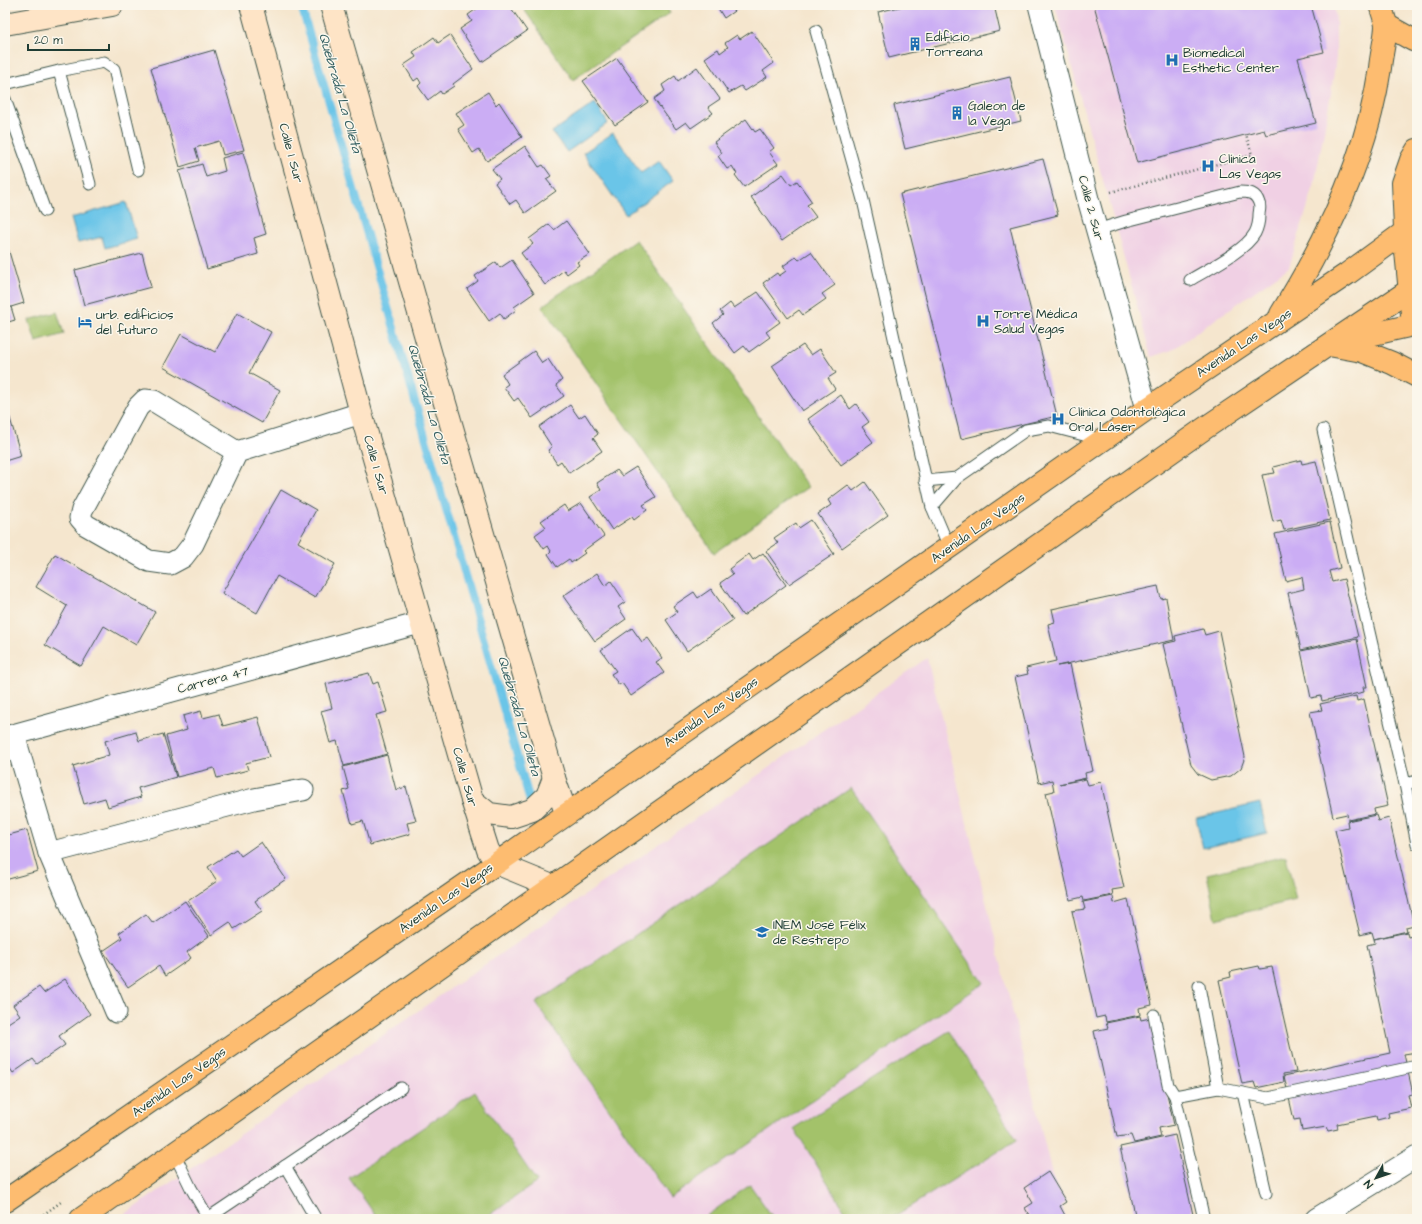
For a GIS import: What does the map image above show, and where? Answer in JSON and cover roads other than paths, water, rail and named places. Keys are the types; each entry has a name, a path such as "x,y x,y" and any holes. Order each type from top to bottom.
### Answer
{"main road":[{"path":"1383,15 1413,40 1417,41"},
{"path":"1276,322 1318,252 1342,200 1361,146 1376,92 1383,15"},
{"path":"1328,345 1416,328 1411,227 1403,183 1411,160 1417,150"},
{"name":"Avenida Las Vegas","path":"5,1201 496,863 1148,409 1347,274 1411,227"},
{"path":"81,1219 552,886 1205,428 1413,288"},
{"path":"1328,345 1362,352 1392,363 1417,376"}],"street":[{"path":"5,24 112,5"},
{"name":"Calle 1 Sur","path":"251,5 361,412 420,623 472,800 488,850 496,863"},
{"path":"332,5 433,362 554,778 566,813"},
{"name":"Calle 2 Sur","path":"1039,5 1088,198 1148,409"},
{"path":"237,452 154,401 145,400 134,414 82,510 80,518 86,525 150,561 170,564 183,557 193,544 237,452 361,412"},
{"name":"Carrera 47","path":"10,736 420,623"},
{"path":"10,736 49,853 116,1012"},
{"path":"472,800 489,814 511,817 532,810 547,796 554,778"},
{"path":"49,853 254,799 303,790"},
{"path":"496,863 552,886"},
{"path":"1316,1219 1417,1156"}],"lane":[{"path":"816,31 863,200 925,481 932,507 949,548"},
{"path":"5,84 104,62 114,69 138,170"},
{"path":"60,71 90,184"},
{"path":"5,99 45,211"},
{"path":"1097,230 1126,221 1240,192 1249,192 1256,196 1260,204 1258,224 1250,240 1242,248 1190,280"},
{"path":"932,507 957,478 1026,430 1049,426 1104,440"},
{"path":"1323,430 1372,649 1405,784 1413,805 1417,844"},
{"path":"925,481 957,478"},
{"path":"1405,784 1417,780"},
{"path":"1199,986 1218,1088"},
{"path":"1154,1015 1168,1085 1175,1096 1204,1219"},
{"path":"1175,1096 1218,1088 1268,1098 1417,1066"},
{"path":"174,1153 208,1218 401,1088"},
{"path":"1243,1093 1266,1193"},
{"path":"285,1166 316,1219"}],"water":[{"path":"595,103 608,123 567,152 552,132"},
{"path":"613,133 641,173 659,161 673,181 626,215 583,153"},
{"path":"126,202 137,239 105,248 102,237 78,243 71,218"},
{"path":"1260,803 1267,833 1203,848 1196,818"}],"waterway":[{"name":"Quebrada La Olleta","path":"301,5 532,808"}],"place":[{"name":"Edificio Torreana","path":"915,44"},
{"name":"Biomedical Esthetic Center","path":"1172,60"},
{"name":"Galeon de la Vega","path":"957,113"},
{"name":"Clínica Las Vegas","path":"1208,166"},
{"name":"Torre Médica Salud Vegas","path":"983,321"},
{"name":"urb. edificios del futuro","path":"85,322"},
{"name":"Clínica Odontológica Oral Láser","path":"1058,419"},
{"name":"INEM José Félix de Restrepo","path":"762,932"}]}
